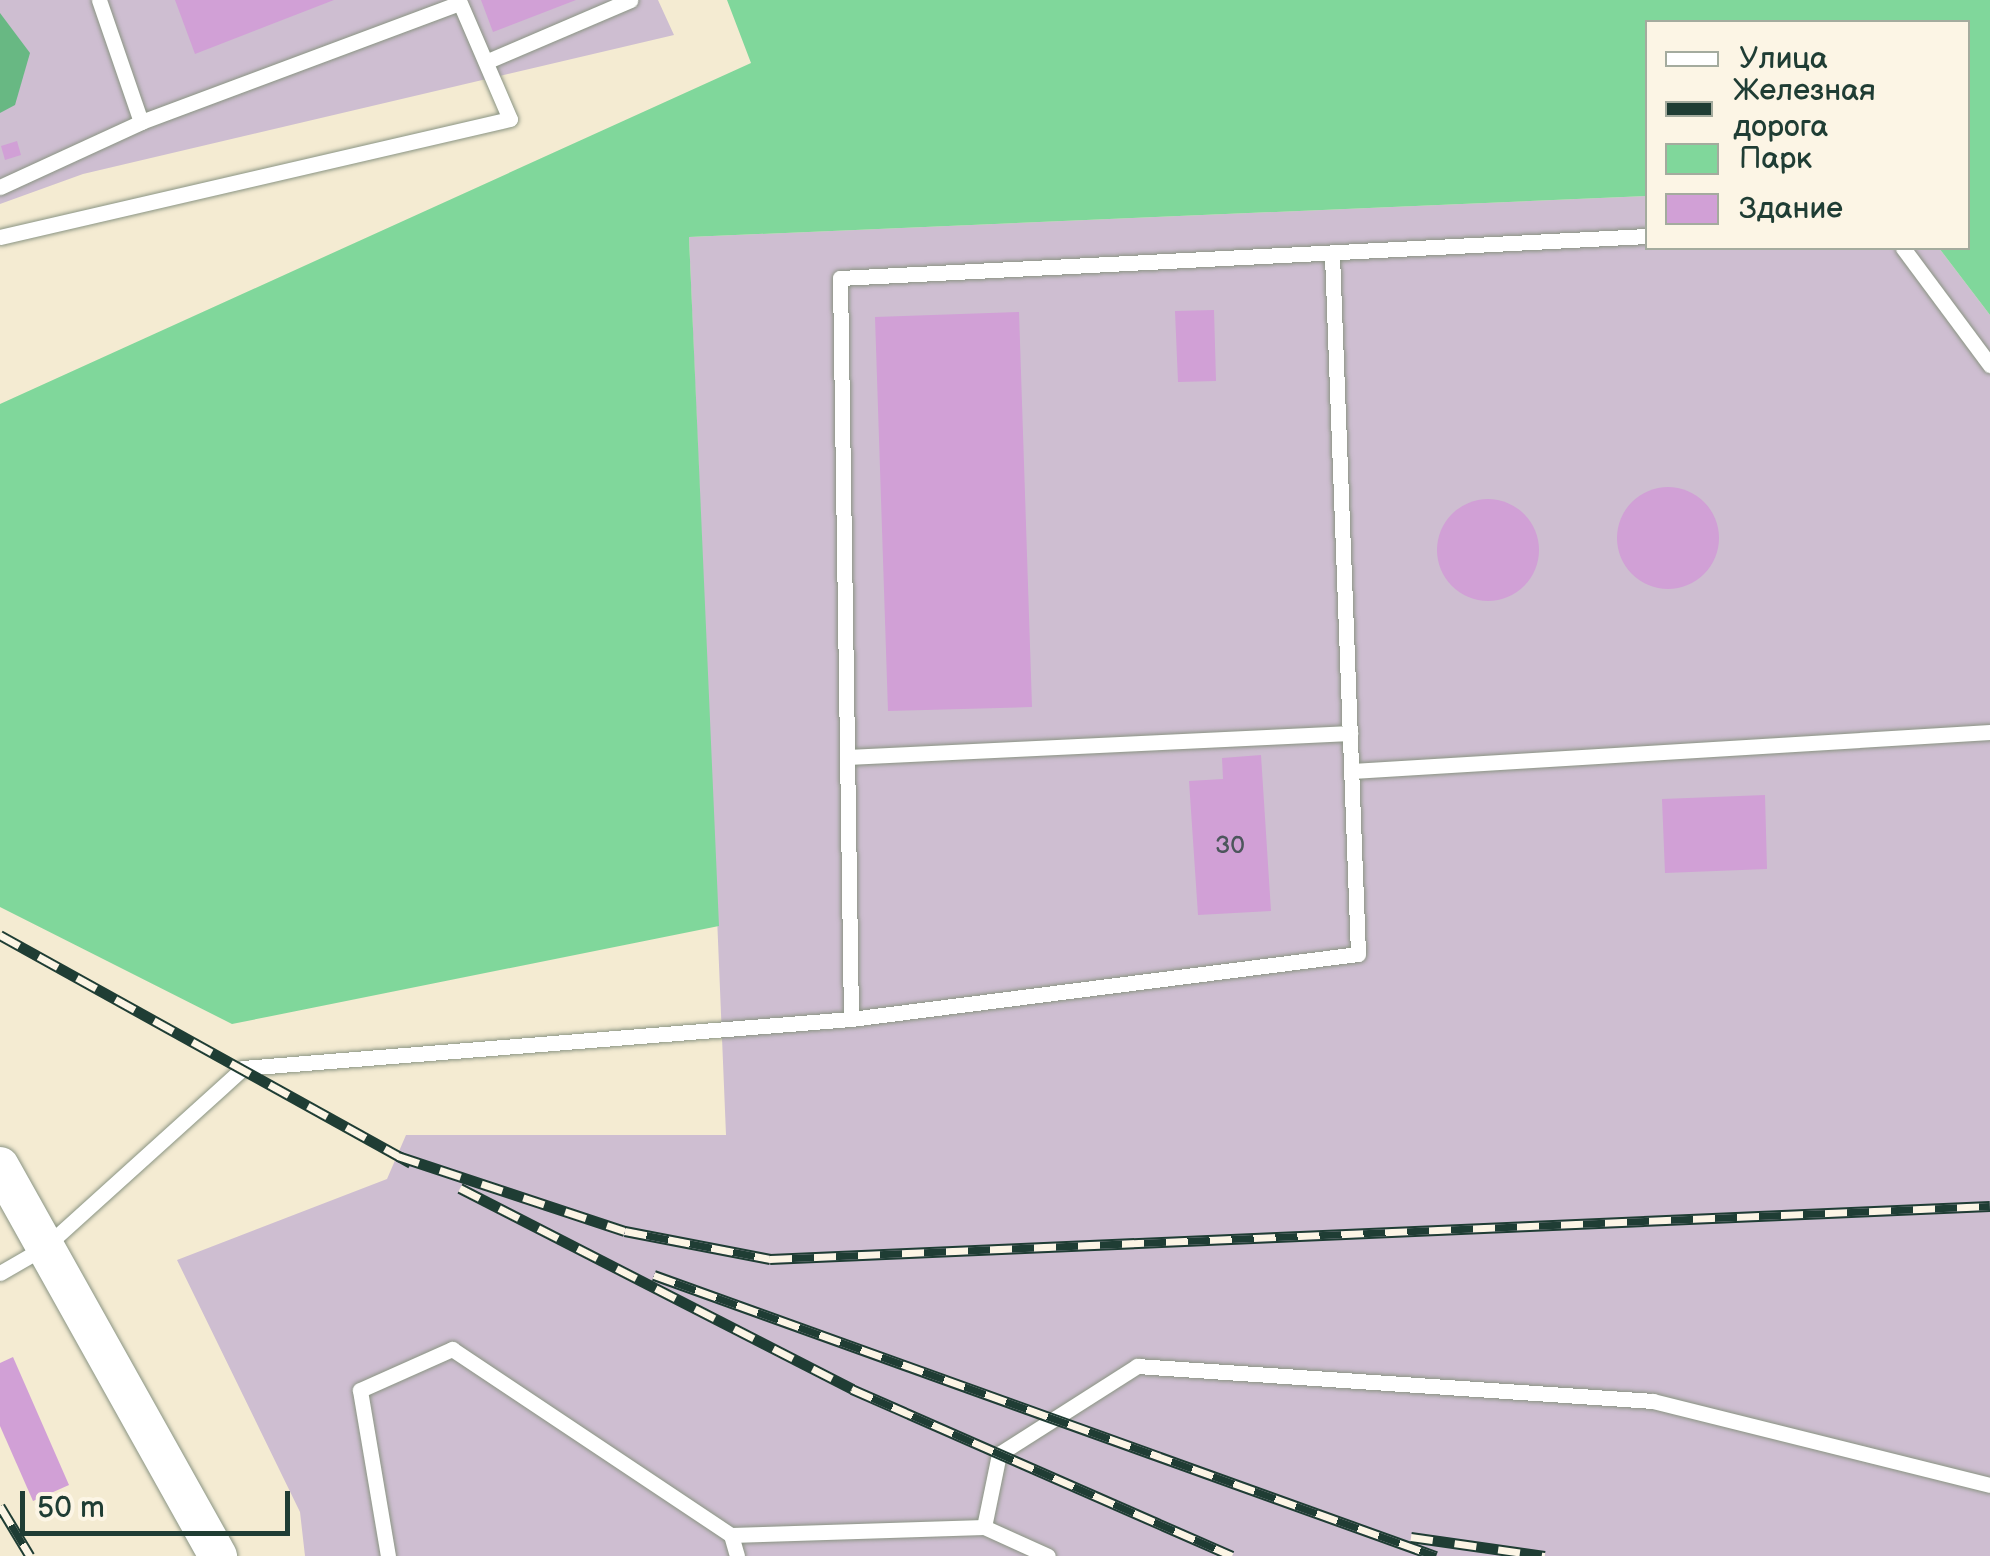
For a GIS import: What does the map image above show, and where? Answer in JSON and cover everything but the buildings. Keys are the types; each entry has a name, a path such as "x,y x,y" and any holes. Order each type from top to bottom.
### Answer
{"street":[{"path":"0,1166 218,1556"}],"lane":[{"path":"98,0 141,122"},
{"path":"488,62 630,0"},
{"path":"0,187 141,122 459,2 510,118 0,237"},
{"path":"851,1019 840,278 1645,236"},
{"path":"1904,250 1990,364"},
{"path":"0,1273 45,1248 243,1068 851,1019 1358,954 1332,254"},
{"path":"1352,771 1990,732"},
{"path":"848,757 1350,733"},
{"path":"388,1556 360,1390 452,1348 731,1535 984,1527 1048,1556"},
{"path":"984,1527 998,1454 1137,1366 1654,1401 1990,1485"},
{"path":"731,1535 737,1556"}],"shaded area":[{"path":"0,0 658,0 674,35 83,174 0,204"},
{"path":"1645,196 1645,250 1941,250 1990,315 1990,1556 305,1556 300,1512 177,1260 387,1179 406,1135 726,1135 689,237"}],"green space":[{"path":"727,0 1990,0 1990,315 1941,250 1970,250 1970,20 1645,20 1645,196 689,237 719,926 232,1024 0,907 0,404 751,63"},
{"path":"0,13 30,53 15,105 0,113"}],"railway":[{"path":"0,935 411,1163"},
{"path":"398,1156 625,1231 770,1259 1990,1206"},
{"path":"460,1188 852,1389 1232,1556"},
{"path":"654,1275 1436,1556"},
{"path":"0,1506 30,1556"},
{"path":"1411,1537 1545,1556"}]}
